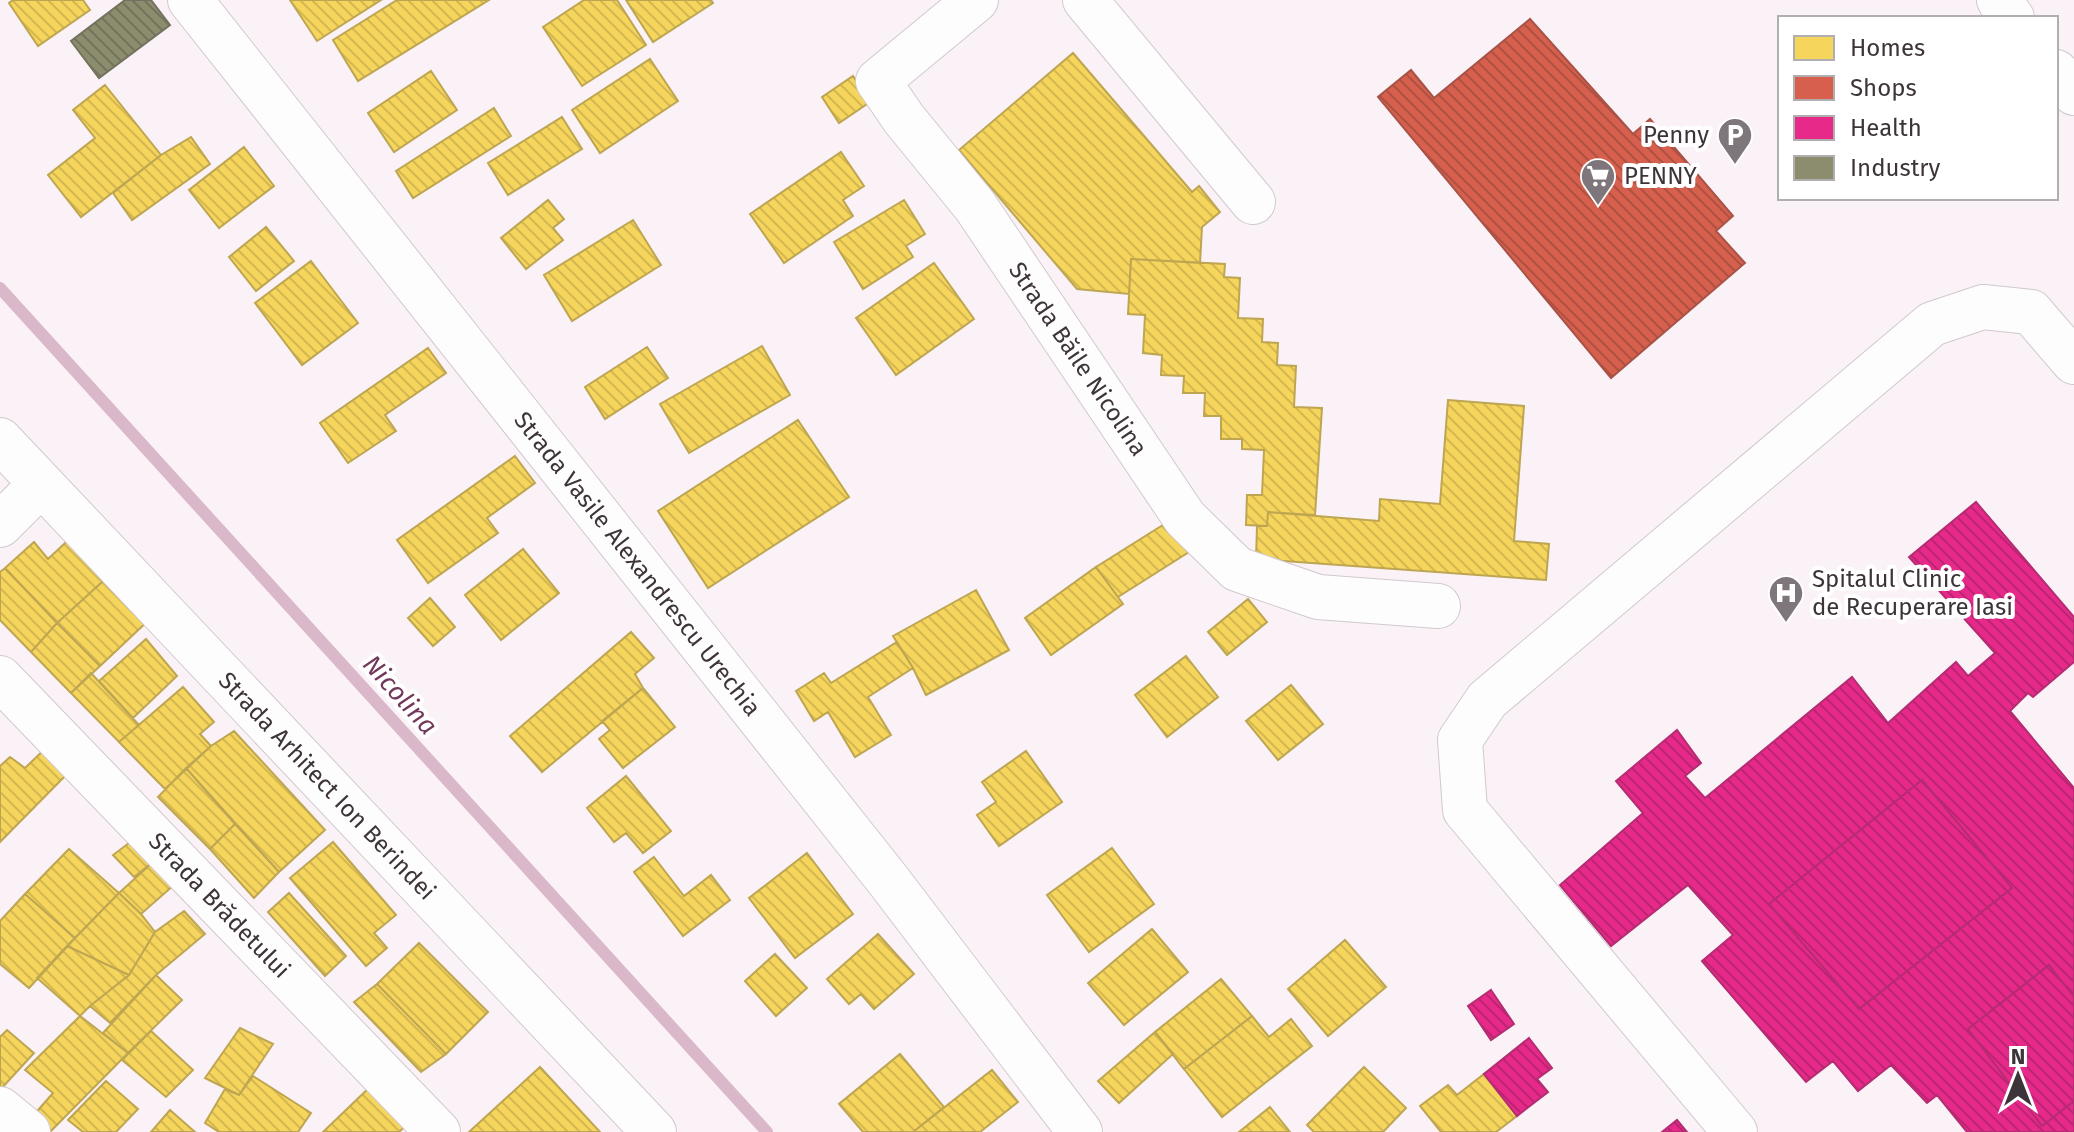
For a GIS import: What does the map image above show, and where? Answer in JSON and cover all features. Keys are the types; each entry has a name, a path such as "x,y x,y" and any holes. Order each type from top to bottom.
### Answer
{"street":[{"name":"Strada Vasile Alexandrescu Urechia","path":"190,0 888,880 1080,1132"},
{"name":"Strada Băile Nicolina","path":"976,0 878,81 904,119 975,206 1185,518 1237,569 1318,597 1438,606"},
{"path":"1085,0 1253,202"},
{"path":"2058,74 2074,93"},
{"path":"1735,1132 1465,810 1460,740 1487,700 1932,324 1983,307 2031,312 2074,362"},
{"name":"Strada Arhitect Ion Berindei","path":"0,440 654,1132"},
{"path":"0,525 41,484"},
{"name":"Strada Brădetului","path":"0,678 438,1132"},
{"path":"0,1109 28,1132"}],"building: Homes":[{"path":"13,0 83,0 90,10 38,46 9,3"},
{"path":"290,0 381,0 317,41"},
{"path":"397,0 489,0 358,81 333,40"},
{"path":"584,0 617,0 646,45 582,86 543,27"},
{"path":"626,0 711,0 713,3 653,42"},
{"path":"1073,53 1192,192 1199,186 1220,212 1202,227 1200,263 1131,259 1129,294 1077,289 959,150"},
{"path":"650,59 678,101 600,153 572,110"},
{"path":"431,71 457,110 394,152 368,113"},
{"path":"853,76 870,102 839,123 822,97"},
{"path":"105,85 161,155 81,217 48,175 95,138 73,110"},
{"path":"494,108 511,136 413,198 396,171"},
{"path":"562,117 582,149 508,195 488,163"},
{"path":"191,137 210,164 132,220 113,193 161,155"},
{"path":"244,147 274,186 219,228 189,190"},
{"path":"841,152 864,186 843,200 853,216 784,263 750,214"},
{"path":"548,200 564,219 553,228 563,240 526,269 501,238"},
{"path":"904,200 925,234 906,246 913,257 863,289 834,242"},
{"path":"633,220 661,265 572,321 544,275"},
{"path":"266,227 294,261 256,291 229,257"},
{"path":"1131,259 1225,264 1224,277 1240,278 1238,318 1263,319 1262,342 1278,343 1277,365 1296,366 1294,407 1322,408 1315,515 1268,512 1267,526 1246,525 1247,495 1262,495 1264,450 1242,449 1242,439 1221,439 1221,416 1204,416 1205,393 1183,393 1184,376 1161,375 1162,355 1143,353 1145,315 1128,314"},
{"path":"311,261 358,323 302,365 255,303"},
{"path":"934,263 974,319 896,375 856,318"},
{"path":"762,346 790,395 689,453 660,404"},
{"path":"647,347 668,378 605,419 585,387"},
{"path":"428,348 446,373 385,415 396,431 348,463 320,423"},
{"path":"1448,400 1524,406 1514,541 1549,544 1546,580 1256,559 1257,526 1267,526 1268,512 1379,521 1380,499 1440,504"},
{"path":"798,420 849,497 708,588 658,511"},
{"path":"515,456 535,483 487,518 498,533 428,583 397,540"},
{"path":"1166,523 1189,552 1118,597 1096,567"},
{"path":"79,530 112,573 57,623 5,568 34,542 48,559"},
{"path":"523,549 559,593 501,640 465,595"},
{"path":"1096,567 1123,604 1051,655 1025,618"},
{"path":"5,568 57,623 31,652 0,620 0,572"},
{"path":"112,573 150,619 100,666 57,623"},
{"path":"976,590 1009,650 926,695 893,636"},
{"path":"430,598 455,627 433,646 408,618"},
{"path":"1248,599 1267,622 1227,655 1208,632"},
{"path":"57,623 100,666 71,693 31,652"},
{"path":"631,632 654,658 635,674 643,688 542,772 510,736"},
{"path":"146,639 177,676 133,718 99,681"},
{"path":"897,642 913,668 868,697 891,735 855,757 828,712 814,721 796,691 824,673 831,683"},
{"path":"1186,656 1218,697 1167,737 1135,695"},
{"path":"91,673 139,725 119,742 71,693"},
{"path":"1291,685 1323,724 1278,760 1246,721"},
{"path":"183,687 214,722 200,734 211,746 165,789 119,742"},
{"path":"643,688 675,727 623,768 599,739 610,730 602,721"},
{"path":"234,731 325,830 279,872 186,768"},
{"path":"48,746 72,769 0,842 0,766 10,757 25,768"},
{"path":"1026,751 1062,802 999,846 977,815 996,802 982,782"},
{"path":"186,768 235,824 210,849 158,797"},
{"path":"626,776 671,831 643,853 626,833 614,842 587,808"},
{"path":"235,824 279,872 254,898 210,849"},
{"path":"133,840 153,862 134,877 113,855"},
{"path":"333,842 396,915 374,933 387,948 366,966 290,878"},
{"path":"1112,848 1154,904 1089,952 1047,895"},
{"path":"69,849 119,893 75,938 25,894"},
{"path":"807,853 853,914 795,958 749,898"},
{"path":"654,857 684,896 711,875 730,900 683,936 634,872"},
{"path":"153,862 174,885 141,914 119,893"},
{"path":"119,893 155,932 129,975 67,946"},
{"path":"289,893 346,956 325,976 268,912"},
{"path":"25,894 75,938 29,988 0,964 0,921"},
{"path":"184,911 205,934 156,975 110,1023 90,1006 129,975 155,932"},
{"path":"1152,929 1188,972 1124,1025 1088,983"},
{"path":"878,934 914,974 874,1009 861,994 849,1004 827,979"},
{"path":"1345,940 1386,987 1328,1036 1288,989"},
{"path":"419,943 488,1012 446,1054 377,984"},
{"path":"67,946 129,975 80,1016 37,978"},
{"path":"775,954 807,988 776,1016 745,981"},
{"path":"156,975 182,1000 128,1053 103,1033"},
{"path":"1221,979 1252,1016 1184,1069 1155,1032"},
{"path":"377,984 446,1054 421,1072 354,1002"},
{"path":"80,1016 128,1053 50,1132 32,1117 53,1093 25,1070"},
{"path":"1252,1016 1269,1037 1291,1019 1312,1046 1222,1117 1184,1069"},
{"path":"240,1028 273,1044 239,1095 205,1078"},
{"path":"7,1030 34,1053 0,1090 0,1037"},
{"path":"151,1031 193,1070 166,1097 122,1060"},
{"path":"1155,1032 1173,1054 1119,1103 1098,1081"},
{"path":"900,1054 944,1107 913,1132 863,1132 839,1104"},
{"path":"540,1067 600,1132 469,1132"},
{"path":"1364,1067 1406,1108 1383,1132 1314,1132 1307,1125"},
{"path":"992,1070 1018,1102 980,1132 913,1132"},
{"path":"1484,1074 1517,1116 1496,1132 1441,1132 1420,1106 1448,1085 1457,1095"},
{"path":"253,1076 311,1113 298,1132 219,1132 205,1123 225,1089 239,1095"},
{"path":"106,1081 138,1109 116,1132 83,1132 68,1120"},
{"path":"373,1084 409,1123 399,1132 323,1132"},
{"path":"1270,1107 1290,1132 1239,1132"},
{"path":"170,1110 195,1132 151,1132"}],"building: Shops":[{"name":"PENNY","path":"1530,19 1633,134 1650,119 1733,216 1716,231 1745,263 1611,378 1378,97 1411,70 1434,98"}],"building: Health":[{"path":"1976,502 2074,617 2074,662 2033,697 2028,693 2010,711 2074,788 2074,997 2049,965 1968,1029 2042,1126 2074,1101 2074,1132 1967,1132 1937,1095 1927,1103 1891,1065 1858,1091 1833,1061 1806,1082 1702,961 1733,935 1688,885 1611,946 1560,885 1643,813 1616,781 1677,730 1701,763 1685,776 1705,798 1852,677 1888,723 1956,662 1968,676 1995,653 1909,557","holes":["1922,780 2012,888 1859,1009 1769,904"]},
{"path":"1922,780 2012,888 1859,1009 1769,904"},
{"path":"2049,965 2074,997 2074,1101 2042,1126 1968,1029"},
{"path":"1491,990 1514,1024 1491,1040 1468,1006"},
{"path":"1529,1038 1552,1068 1537,1079 1548,1092 1517,1116 1484,1074"},
{"path":"1677,1120 1687,1132 1662,1132"}],"building: Industry":[{"path":"125,0 151,0 170,25 99,78 71,41"}],"waterway":[{"name":"Nicolina","path":"0,288 767,1132"}],"place":[{"name":"Penny","path":"1735,166"},
{"name":"PENNY","path":"1598,207"},
{"name":"Spitalul Clinic de Recuperare Iasi","path":"1786,624"}]}
